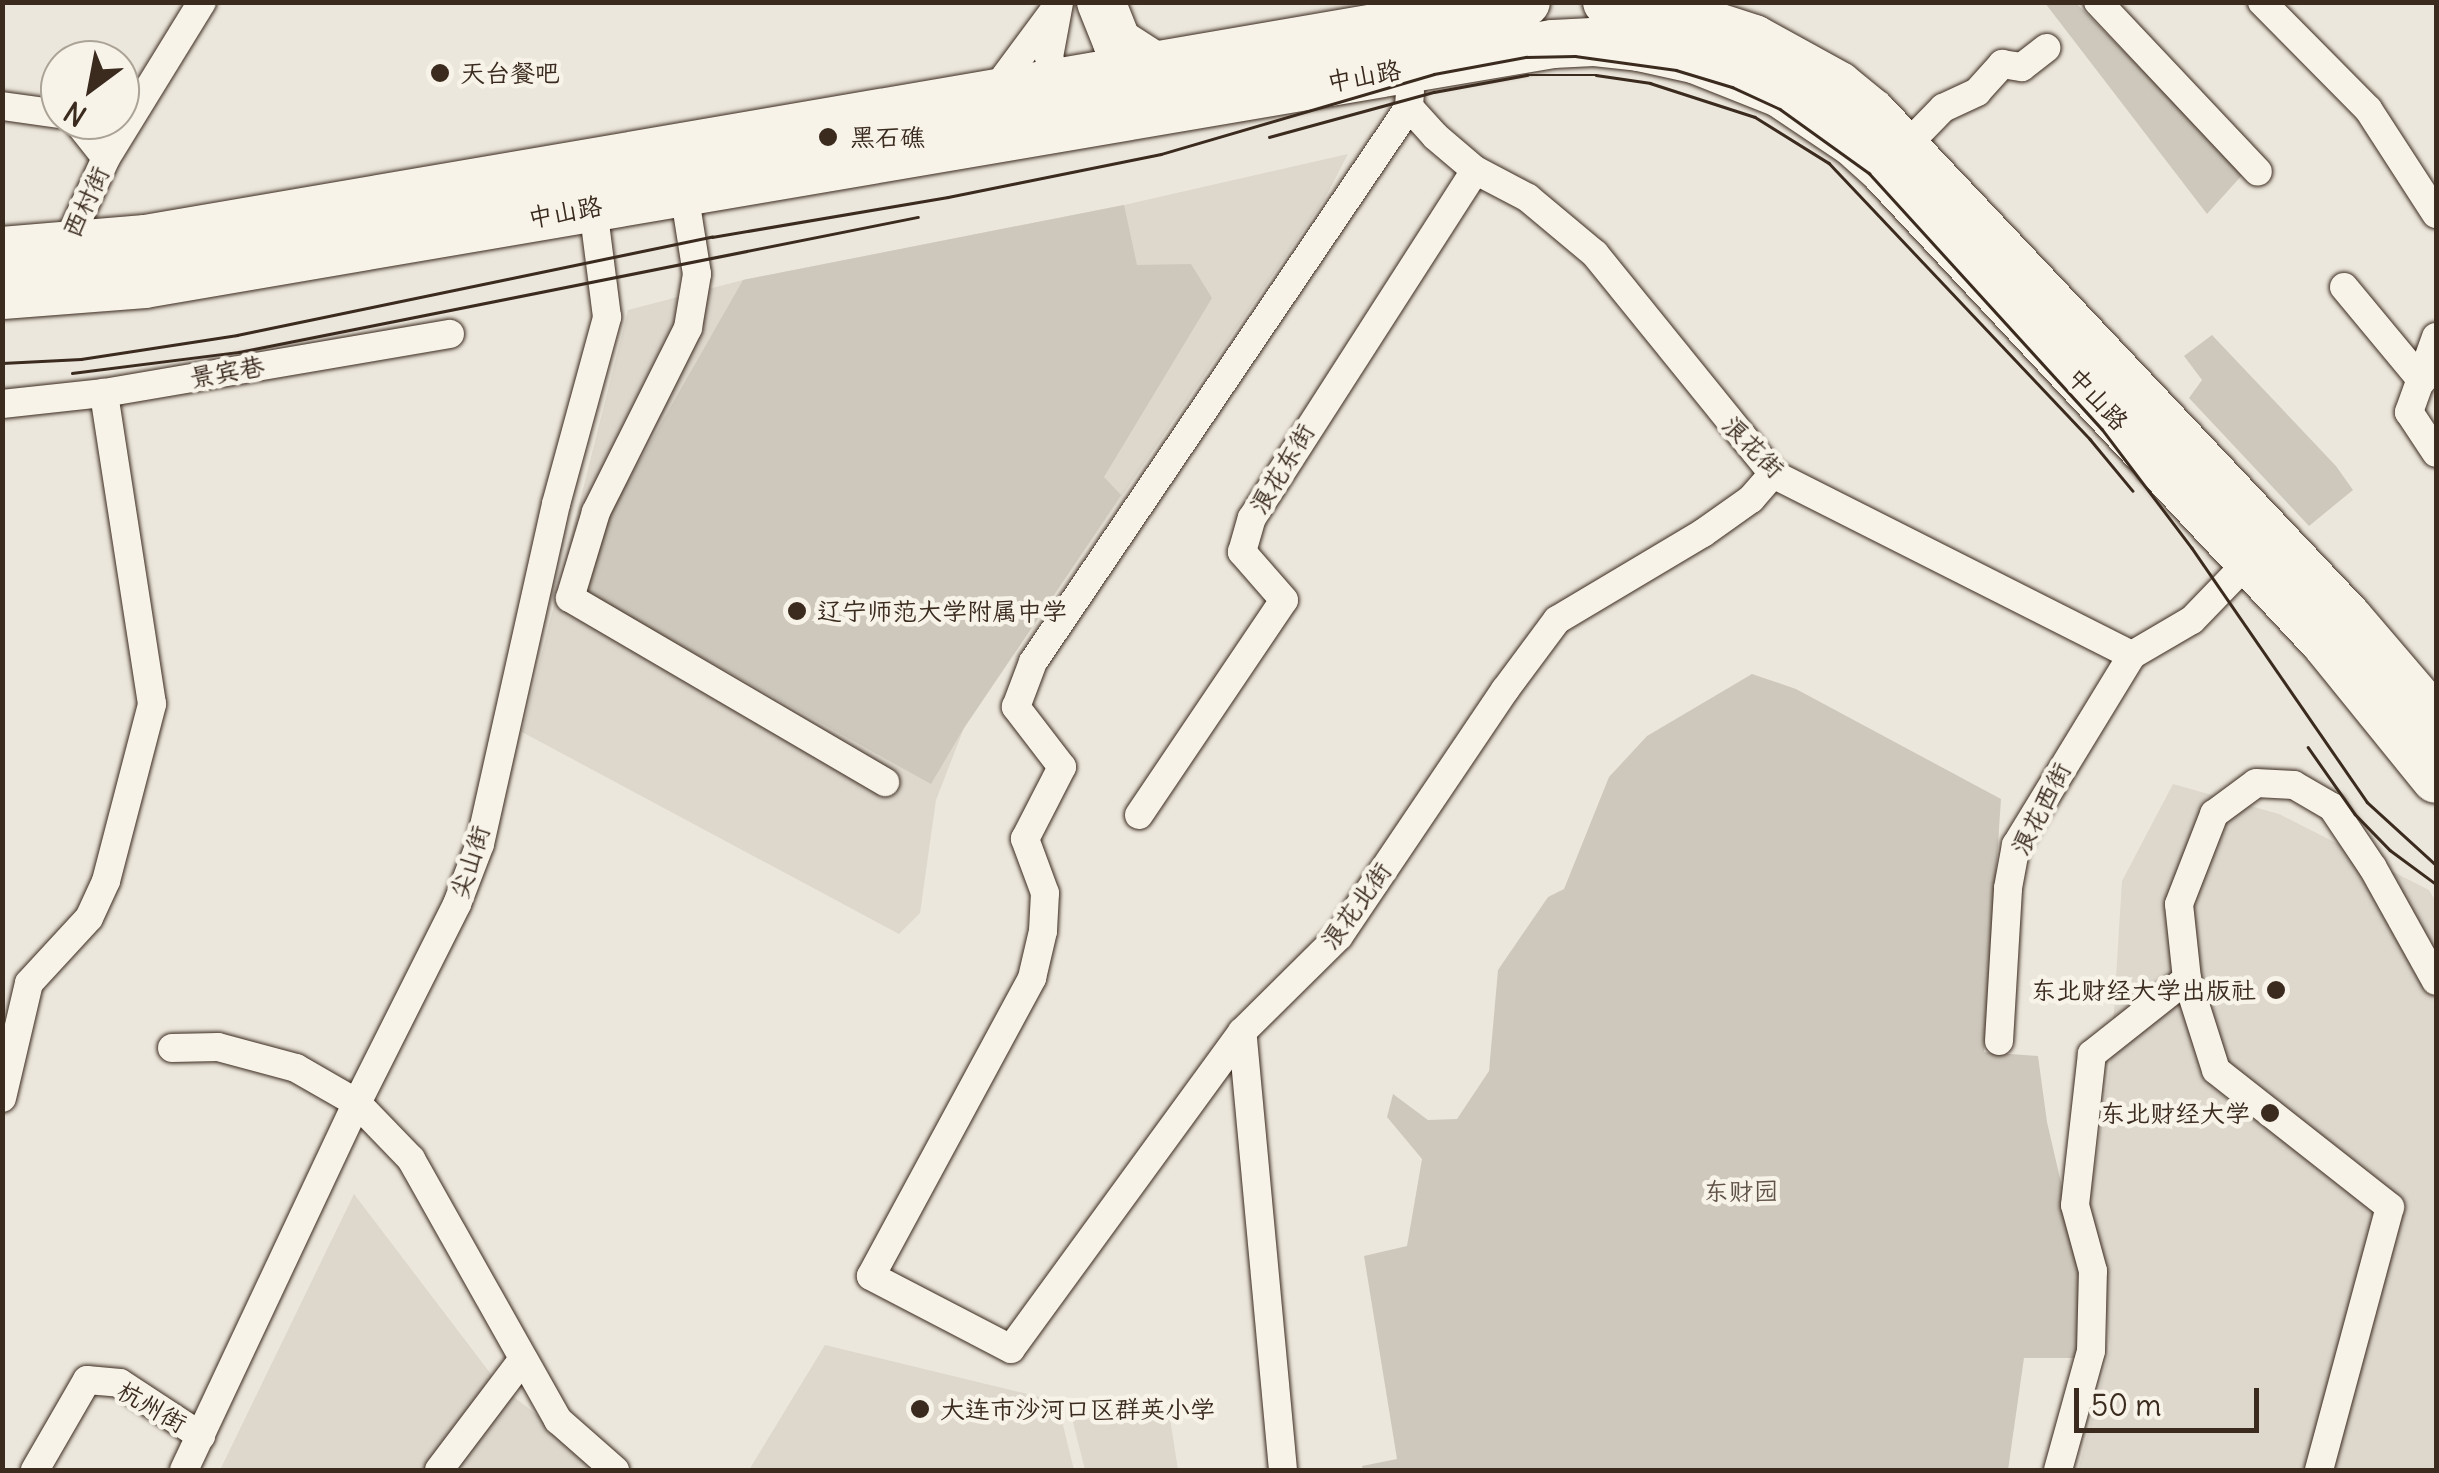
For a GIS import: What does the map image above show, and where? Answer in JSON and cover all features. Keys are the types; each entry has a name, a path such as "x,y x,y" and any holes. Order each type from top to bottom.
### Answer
{"highway":[{"path":"1101,2 1117,42 1154,66"},
{"name":"中山路","path":"2,250 146,239 1032,81 1154,66 1526,2"},
{"name":"中山路","path":"1607,2 1706,23 1754,39 1839,86 1906,145 2349,618 2436,721"},
{"name":"中山路","path":"2,294 144,284 1125,116 1410,87 1553,44 1593,42 1694,59 1780,93 1853,142 1884,169 2249,561 2372,697 2436,778"},
{"path":"814,170 860,139 991,114 1032,81"}],"street":[{"name":"西村街","path":"64,248 106,158 202,2"},
{"path":"1032,81 1090,2"},
{"path":"2098,2 2258,172"},
{"path":"2262,2 2368,109 2433,202 2436,214"},
{"path":"1032,81 1060,3"},
{"path":"1032,81 1060,3"},
{"path":"1906,145 1943,108 1978,92 2002,64 2022,67 2046,48"},
{"path":"1032,81 1100,110 1125,116"},
{"name":"浪花街","path":"1410,87 1435,136 1475,170 1528,198 1595,254 1773,474 2132,655"},
{"name":"浪花北街","path":"1410,87 1033,662 1016,707 1062,768 1025,839 1035,855 1045,893 1044,931 1032,978 871,1276 1012,1349 1242,1032 1339,936 1505,690 1557,620 1703,533 1751,500 1773,474"},
{"path":"2,106 40,111"},
{"path":"96,140 106,158"},
{"name":"浪花东街","path":"1139,815 1284,600 1242,552 1252,518 1475,170"},
{"path":"684,192 697,274 688,328 596,512 570,598 885,782"},
{"name":"尖山街","path":"184,1470 357,1103 457,904 480,844 551,523 608,317 593,207"},
{"path":"2344,287 2422,381"},
{"name":"景宾巷","path":"2,404 104,393 450,334"},
{"path":"2436,337 2409,412 2436,452"},
{"path":"2,1098 29,983 68,946 89,918 106,881 152,704 104,393"},
{"path":"2132,655 2192,620 2249,561"},
{"name":"浪花西街","path":"2000,1041 2008,888 2016,845 2132,655"},
{"path":"2319,1470 2390,1207 2216,1070 2187,979 2179,904 2214,814 2256,783 2294,786 2332,807 2373,868 2436,981"},
{"path":"2058,1470 2090,1351 2093,1272 2075,1205 2092,1054 2187,979"},
{"path":"1242,1032 1283,1470"},
{"path":"172,1048 218,1047 296,1068 357,1103 411,1159 558,1420 615,1470"},
{"path":"439,1470 523,1359"},
{"name":"杭州街","path":"35,1470 86,1380 120,1383 201,1436"}],"shaded area":[{"name":"辽宁师范大学附属中学","path":"1348,154 1324,200 964,728 936,800 920,913 899,934 522,732 628,310 743,280 1124,205"},
{"name":"东北财经大学","path":"2173,784 2279,814 2429,890 2436,902 2436,1470 2078,1470 2110,1349 2103,1267 2083,1217 2095,1168 2111,1058 2122,881"},
{"path":"354,1194 500,1386 607,1470 220,1470"},
{"name":"大连市沙河口区群英小学","path":"825,1345 1044,1398 1062,1421 1074,1470 749,1470"},
{"path":"1169,1412 1178,1470 1085,1470 1071,1414"}],"green space":[{"path":"2045,3 2076,3 2244,173 2207,214"},
{"name":"辽宁师范大学附属中学","path":"1124,205 1137,265 1191,264 1212,298 1104,477 1121,495 964,728 931,784 584,592 606,520 743,280"},
{"path":"2212,335 2336,466 2353,490 2309,526 2189,398 2202,380 2184,356"},
{"name":"东财园","path":"1752,674 1796,689 2001,799 1984,1052 2038,1056 2047,1122 2083,1278 2077,1358 2024,1358 2008,1470 1363,1470 1362,1466 1397,1459 1364,1256 1407,1246 1422,1159 1387,1117 1393,1094 1428,1120 1457,1119 1489,1071 1498,970 1548,897 1564,889 1609,777 1647,736"}],"tram line":[{"path":"2,363 81,359 237,335 712,237 948,197 1161,154 1434,74 1526,57 1575,56 1676,70 1732,87 1780,109 1869,173 2102,429 2192,548 2367,802 2436,865"},
{"path":"1269,137 1434,92 1527,75 1596,75 1650,83 1755,117 1829,163 2090,439 2133,491"},
{"path":"72,373 239,352 918,217"},
{"path":"2308,747 2355,814 2390,850 2436,884"}],"place":[{"name":"天台餐吧","path":"440,73"},
{"name":"黑石礁","path":"828,137"},
{"name":"辽宁师范大学附属中学","path":"797,611"},
{"name":"东北财经大学出版社","path":"2276,990"},
{"name":"东北财经大学","path":"2270,1113"},
{"name":"大连市沙河口区群英小学","path":"920,1409"}]}
